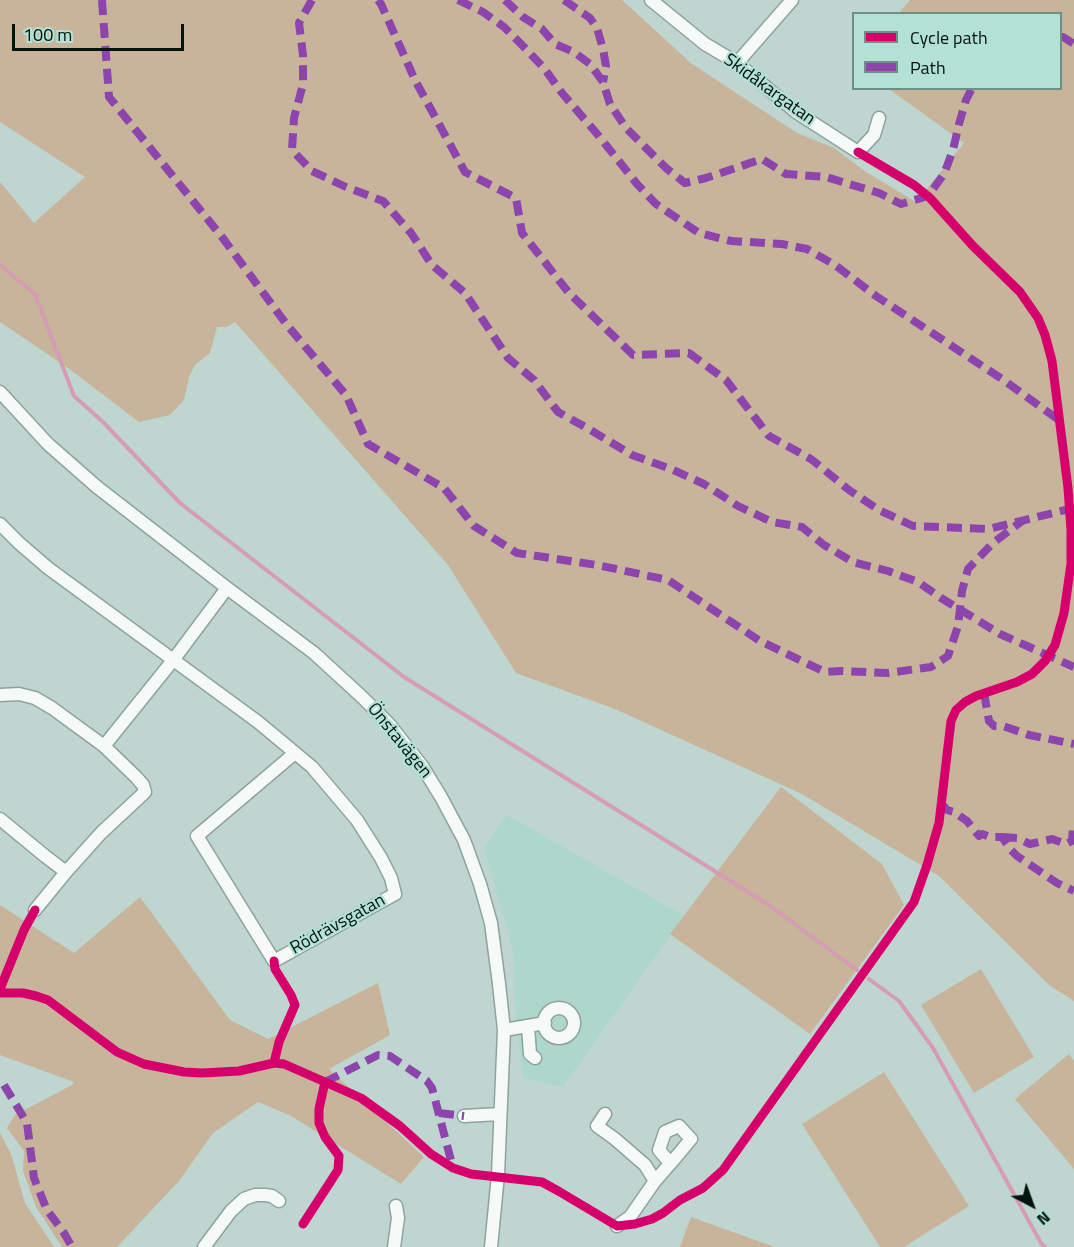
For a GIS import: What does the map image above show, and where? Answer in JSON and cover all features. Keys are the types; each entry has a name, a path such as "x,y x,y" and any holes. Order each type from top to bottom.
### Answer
{"street":[{"name":"Skidåkargatan","path":"651,0 705,44 736,63 796,112 858,152 874,135 879,118"},
{"path":"736,63 792,0"},
{"name":"Önstavägen","path":"0,392 48,444 97,488 314,653 362,697 390,725 422,766 441,797 464,840 491,923 504,1030 498,1175 491,1247"},
{"name":"Rödrävsgatan","path":"0,524 48,568 258,722 312,767 357,820 381,858 391,878 395,894 274,961 197,836 295,753"},
{"path":"104,746 227,588"},
{"path":"0,695 19,694 35,698 52,708 104,746 137,778 145,792 101,833 36,910"},
{"path":"0,819 66,872"},
{"path":"504,1030 545,1023"},
{"path":"528,1026 530,1054 535,1058"},
{"path":"464,1116 500,1114"},
{"path":"605,1114 597,1126 645,1165 654,1181"},
{"path":"618,1226 630,1217 654,1181 670,1163"},
{"path":"204,1247 231,1211 244,1199 255,1195 265,1195 272,1196 279,1201"},
{"path":"394,1247 398,1218 396,1206"}],"shaded area":[{"path":"0,0 622,0 692,64 797,133 834,148 866,172 916,202 964,143 890,90 1062,90 1062,12 900,12 910,0 1074,0 1074,1001 1049,985 939,876 802,794 615,709 516,673 448,565 235,322 227,327 217,327 210,353 195,365 189,377 184,400 170,415 139,422 68,368 0,322 0,182 34,223 85,177 0,122"},
{"path":"781,787 882,864 904,905 810,1034 670,934"},
{"path":"507,815 684,916 563,1087 523,1078 516,1017 513,950 484,847"},
{"path":"140,897 230,1020 268,1039 378,983 390,1035 329,1069 424,1157 401,1184 291,1116 258,1102 213,1133 179,1181 117,1247 62,1247 36,1207 23,1171 24,1151 7,1128 15,1115 74,1082 0,1055 0,905 74,953"},
{"path":"981,969 1034,1057 974,1093 921,1005"},
{"path":"1069,1054 1074,1061 1074,1169 1015,1099"},
{"path":"884,1072 969,1206 904,1247 880,1247 802,1124"},
{"path":"0,1133 11,1154 25,1203 54,1247 0,1247"},
{"path":"691,1217 775,1247 680,1247"}],"waterway":[{"path":"0,265 35,294 74,396 103,422 180,503 404,677 769,905 857,970"},
{"path":"869,979 899,1001 933,1048 1045,1247"}],"marked path":[{"path":"102,0 109,97 222,237 287,325 346,395 368,444 444,488 474,526 517,553 597,565 668,580 760,641 825,672 888,673 931,667 948,656 958,626 962,591 968,569 993,543 1022,521"},
{"path":"312,0 299,23 303,55 303,84 294,118 292,150 312,171 383,201 411,233 432,265 465,293 508,358 534,380 558,412 632,455 704,484 738,506 772,522 802,527 824,545 853,562 918,582 1000,634 1074,667"},
{"path":"378,0 415,80 465,172 516,198 522,233 569,293 633,355 689,353 726,380 769,436 811,459 849,490 879,510 913,526 988,529 1074,508"},
{"path":"458,0 483,12 504,27 522,45 544,68 562,93 656,204 699,233 731,241 782,244 807,249 835,265 876,296 1002,379 1059,420"},
{"path":"505,0 523,17 542,29 555,44 574,52 590,64 603,82 610,104 626,128 666,168 685,183 762,159 786,174 826,177 879,193 901,204 928,196 944,174 971,90"},
{"path":"564,0 590,18 597,28 606,66 603,82"},
{"path":"1062,37 1074,44"},
{"path":"984,693 989,721 994,726 1003,726 1029,735 1074,744"},
{"path":"941,803 947,810 967,821 979,836 982,834 1002,837 1017,856 1057,883 1074,891"},
{"path":"1002,837 1017,838 1030,844 1052,839 1066,844 1072,841 1074,825"},
{"path":"325,1082 378,1055 390,1056 427,1081 432,1088 453,1168"},
{"path":"4,1085 27,1123 34,1178 47,1210 72,1247"},
{"path":"439,1113 464,1116"}],"cycle path":[{"path":"0,993 23,993 48,1000 117,1052 144,1064 202,1073 239,1071 274,1063 284,1064 361,1098 400,1126 431,1154 453,1168 471,1174 542,1182 617,1226 652,1219 703,1188 723,1170 914,902 939,823 951,721 956,710 976,696 1017,682 1032,674 1045,661 1055,645 1064,613 1071,564 1068,488 1052,361 1038,318 1020,292 973,246 930,198 914,185 858,152"},
{"path":"0,989 24,930 35,910"},
{"path":"274,961 275,969 295,1005 279,1042 274,1063"},
{"path":"303,1224 338,1170 339,1156 325,1137 319,1123 319,1109 325,1082"}]}
